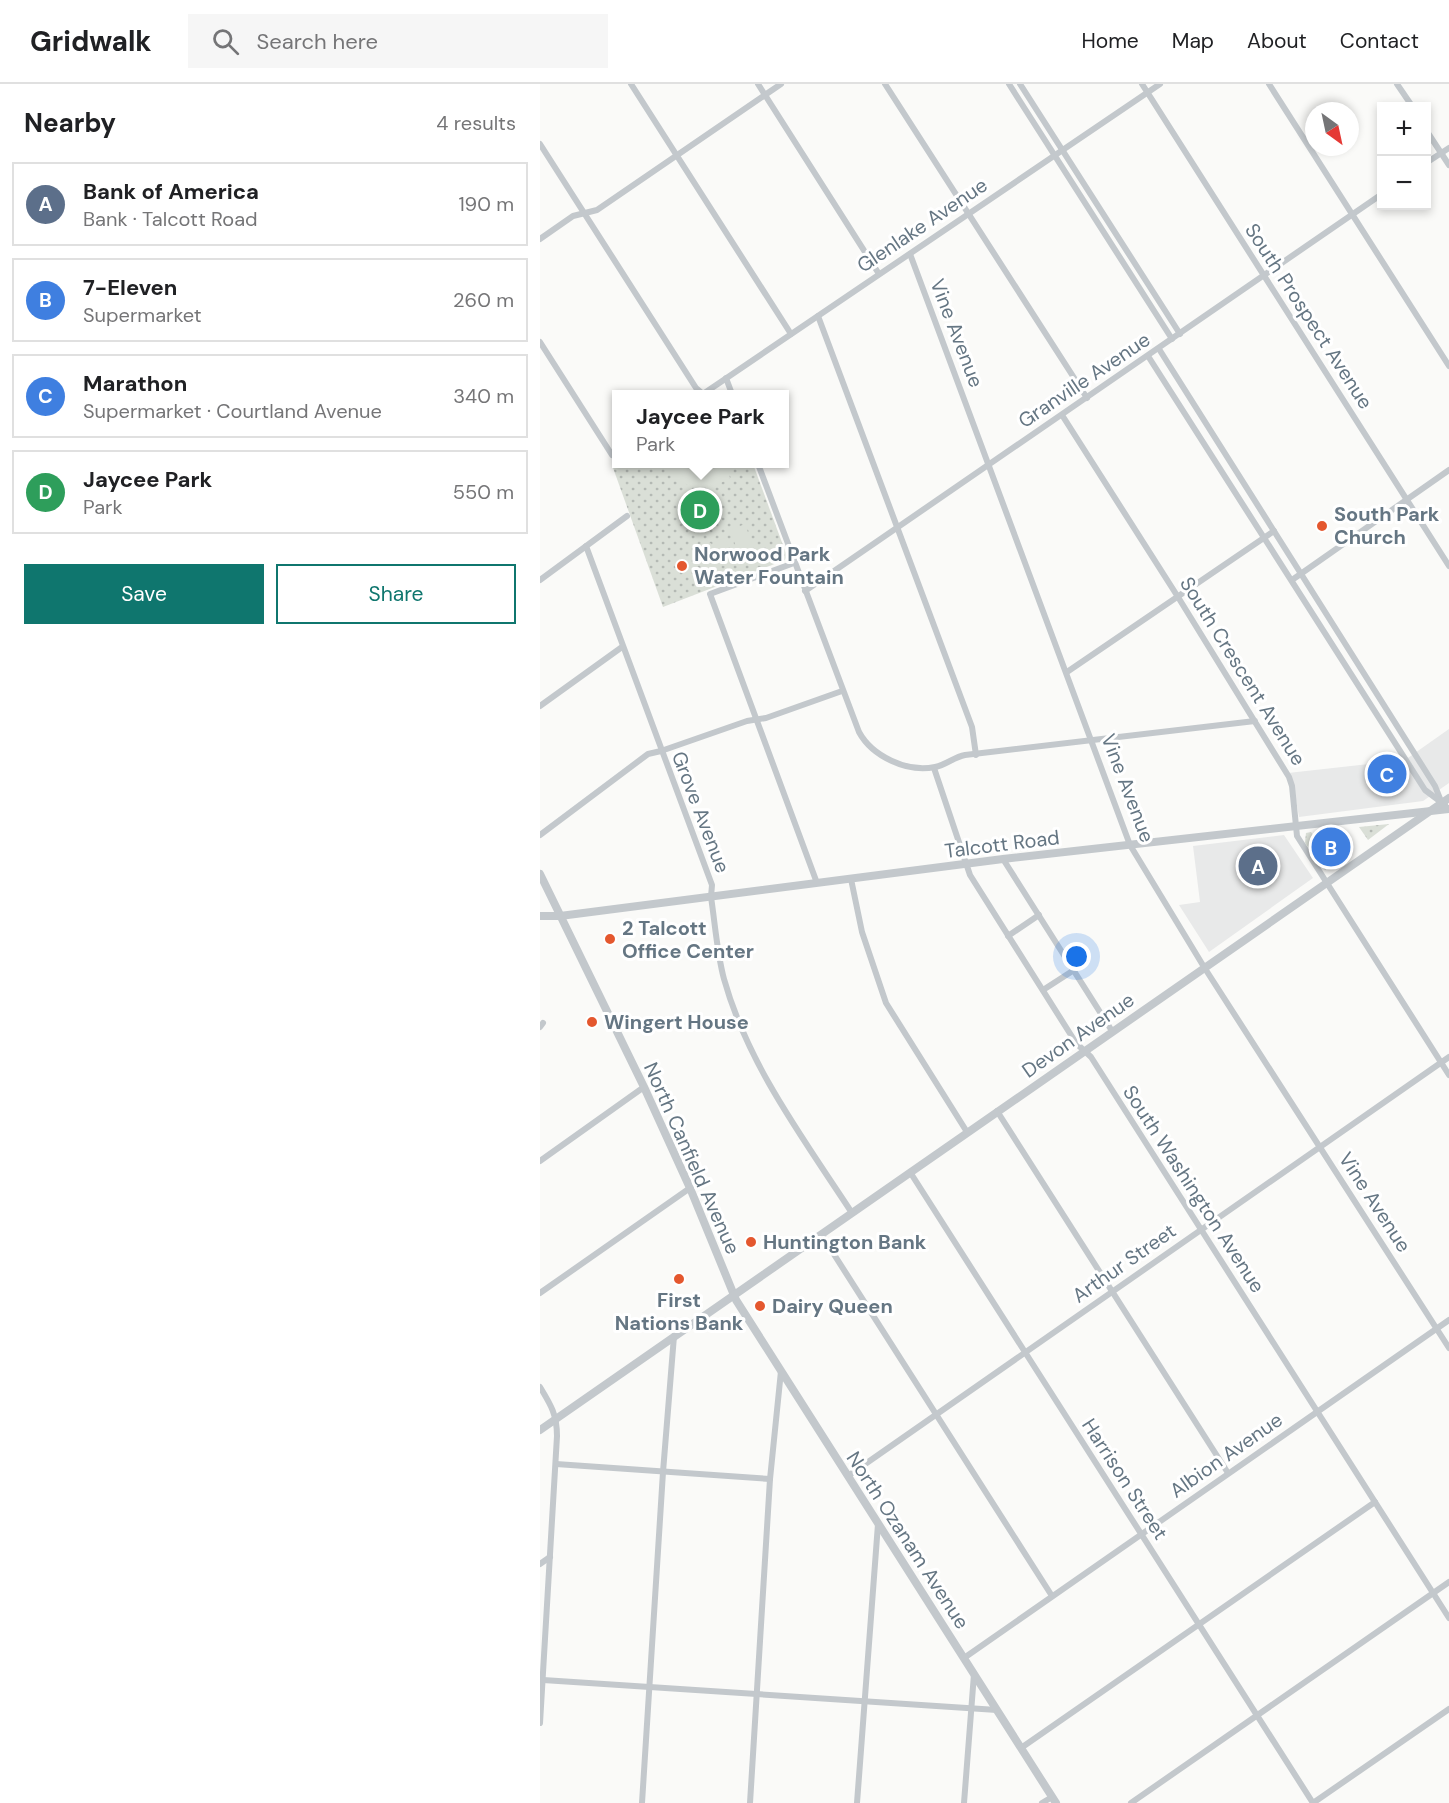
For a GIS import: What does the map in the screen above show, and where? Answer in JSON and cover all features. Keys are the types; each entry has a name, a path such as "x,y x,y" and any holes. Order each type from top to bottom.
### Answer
{"street":[{"path":"631,84 791,334"},
{"path":"758,84 879,274"},
{"path":"540,239 573,216 597,210 781,84"},
{"path":"885,84 1087,398"},
{"path":"1009,84 1172,339"},
{"path":"1020,84 1180,334"},
{"name":"South Prospect Avenue","path":"1142,84 1449,566"},
{"name":"Glenlake Avenue","path":"709,390 1160,84"},
{"path":"1269,84 1449,366"},
{"path":"1397,84 1409,102"},
{"path":"1431,138 1449,165"},
{"path":"540,144 698,390"},
{"path":"1431,160 1449,148"},
{"name":"Granville Avenue","path":"805,591 1377,197"},
{"name":"Vine Avenue","path":"910,254 1130,845 1204,967 1449,1348"},
{"path":"818,316 972,727 976,755"},
{"path":"540,342 612,455"},
{"path":"1159,349 1435,786 1446,798 1449,809"},
{"path":"1148,356 1425,790 1446,798"},
{"path":"726,378 730,390"},
{"name":"South Crescent Avenue","path":"1062,415 1178,597 1291,781 1297,836 1449,1075"},
{"path":"759,468 859,732 868,746 884,758 920,768 934,768 959,756 1255,721"},
{"path":"1292,580 1449,470"},
{"path":"540,580 627,516"},
{"path":"1067,672 1274,531"},
{"name":"Grove Avenue","path":"586,546 712,885 711,897 724,978 744,1034 771,1091 852,1213"},
{"path":"794,563 711,594 818,883"},
{"path":"540,706 622,647"},
{"path":"540,835 648,754 661,752 747,721 766,718 842,691"},
{"name":"South Washington Avenue","path":"934,768 970,875 1077,1044 1091,1057 1449,1618"},
{"name":"Devon Avenue","path":"540,1430 1446,798"},
{"name":"Talcott Road","path":"540,916 560,916 1004,859 1449,809"},
{"path":"1004,859 1112,1031"},
{"name":"North Canfield Avenue","path":"540,874 644,1087 690,1188 734,1295"},
{"path":"852,879 862,932 886,1003 967,1132"},
{"path":"1008,936 1039,915"},
{"path":"1043,990 1074,969"},
{"name":"Arthur Street","path":"848,1476 1449,1057"},
{"path":"540,1161 644,1087"},
{"path":"997,1111 1228,1473"},
{"name":"Harrison Street","path":"910,1172 1313,1803"},
{"path":"540,1293 690,1188"},
{"path":"821,1234 1052,1596"},
{"name":"North Ozanam Avenue","path":"734,1295 1054,1800"},
{"name":"Albion Avenue","path":"964,1658 1449,1320"},
{"path":"642,1803 674,1336"},
{"path":"750,1803 770,1479 781,1371"},
{"path":"540,1387 557,1419 540,1723"},
{"path":"556,1464 770,1479"},
{"path":"1021,1748 1375,1502"},
{"path":"857,1803 878,1524"},
{"path":"540,1564 550,1557"},
{"path":"1131,1803 1449,1582"},
{"path":"964,1803 974,1673"},
{"path":"543,1680 997,1710"},
{"path":"1313,1803 1449,1709"},
{"path":"1042,1803 1054,1800"}],"shaded area":[{"path":"613,468 754,468 787,556 785,560 663,607"},
{"path":"667,468 727,468 730,478 711,486 694,487 671,473"},
{"path":"745,524 754,549 739,555 730,530"},
{"path":"725,538 734,562 723,566 714,542"},
{"path":"711,543 720,567 709,571 700,548"},
{"path":"1449,729 1449,783 1423,801 1299,817 1293,783 1288,773 1405,760"},
{"path":"1389,824 1368,840 1359,827"},
{"path":"1311,832 1333,863 1325,870 1305,843 1306,833"},
{"path":"1284,835 1313,878 1209,952 1179,905 1200,902 1193,846"}],"place":[{"name":"Jaycee Park","path":"700,510"},
{"name":"South Park Church","path":"1322,526"},
{"name":"Norwood Park Water Fountain","path":"682,566"},
{"name":"Marathon","path":"1387,774"},
{"name":"7-Eleven","path":"1331,847"},
{"name":"Bank of America","path":"1258,866"},
{"name":"2 Talcott Office Center","path":"610,939"},
{"name":"Wingert House","path":"592,1022"},
{"name":"Huntington Bank","path":"751,1242"},
{"name":"First Nations Bank","path":"679,1279"},
{"name":"Dairy Queen","path":"760,1306"}]}
